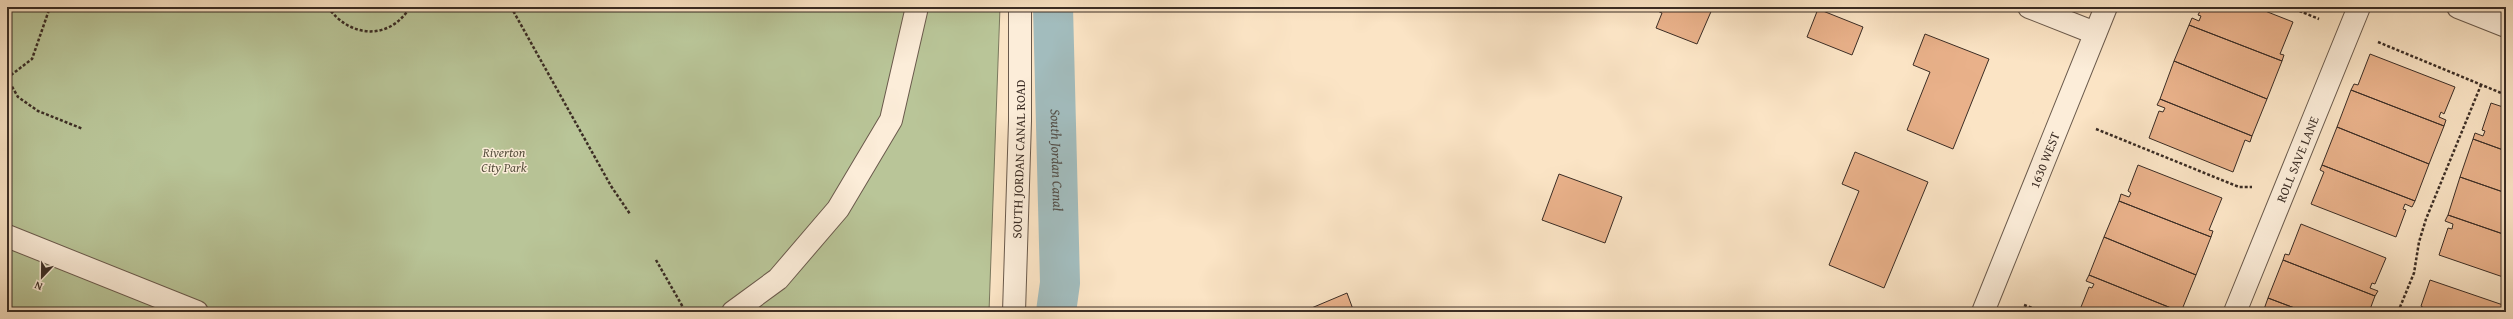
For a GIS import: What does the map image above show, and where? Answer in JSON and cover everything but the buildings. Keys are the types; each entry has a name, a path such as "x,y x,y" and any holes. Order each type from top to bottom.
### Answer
{"street":[{"path":"733,312 778,279 838,209 891,120 917,7"},
{"name":"SOUTH JORDAN CANAL ROAD","path":"1014,312 1020,121 1020,7"},
{"path":"2029,7 2095,34"},
{"name":"1630 WEST","path":"1983,312 2106,7"},
{"name":"ROLL SAVE LANE","path":"2235,312 2359,7"},
{"path":"2458,7 2506,26"},
{"path":"7,236 197,312"}],"path":[{"path":"50,7 32,58 7,78 18,97 38,111 83,129"},
{"path":"328,7 335,18 347,26 362,31 377,31 392,26 405,16 410,7"},
{"path":"511,7 611,186 630,214"},
{"path":"2290,7 2322,20"},
{"path":"2374,41 2506,95"},
{"path":"2398,312 2414,273 2419,242 2426,219 2481,85"},
{"path":"2096,130 2239,187 2256,188"},
{"path":"656,260 684,309"},
{"path":"2024,305 2043,312"}],"green space":[{"name":"Riverton City Park","path":"7,7 1000,7 989,312 7,312"}],"waterway":[{"name":"South Jordan Canal","path":"1053,7 1060,283 1056,312"}]}
